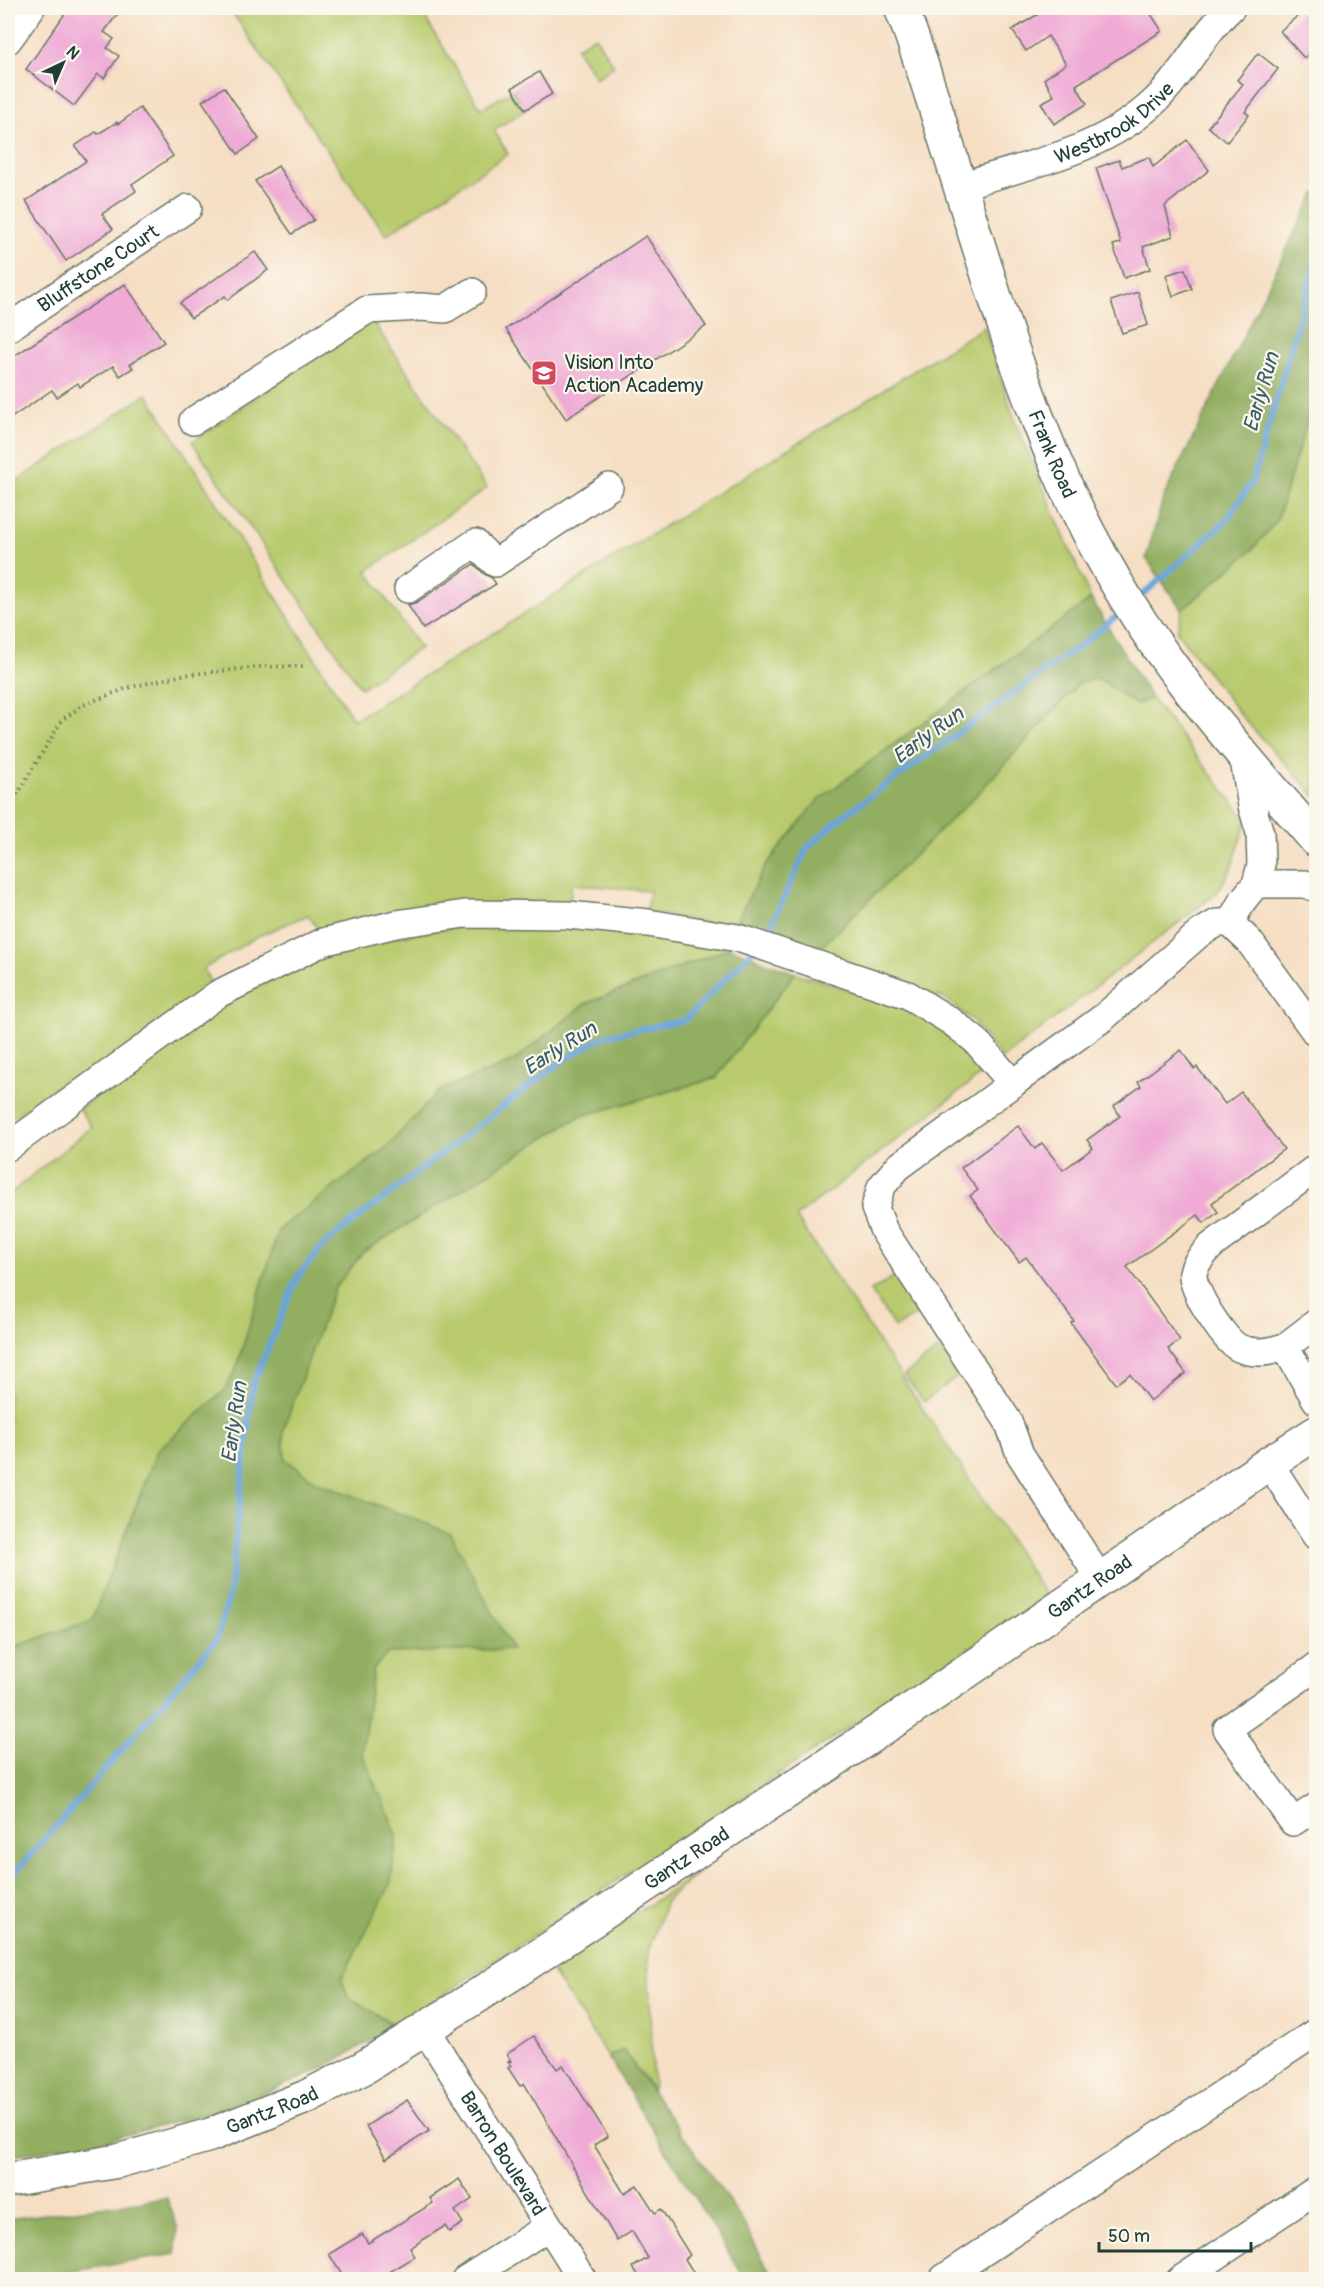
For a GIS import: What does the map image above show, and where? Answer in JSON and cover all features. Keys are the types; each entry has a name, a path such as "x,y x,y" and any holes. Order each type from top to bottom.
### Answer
{"main road":[{"name":"Frank Road","path":"901,8 998,307 1033,406 1057,465 1108,566 1145,626 1188,687 1317,840"},
{"name":"Gantz Road","path":"8,2180 118,2161 210,2135 306,2097 363,2068 520,1969 907,1713 1269,1463 1317,1433"}],"street":[{"path":"8,40 31,8"},
{"name":"Westbrook Drive","path":"960,186 1075,149 1105,137 1131,122 1176,79 1218,12"},
{"name":"Bluffstone Court","path":"8,328 188,208"},
{"path":"193,421 367,310 421,307 445,309 472,292"},
{"path":"408,589 475,543 495,563 609,487"},
{"path":"1230,923 1243,900 1256,885 1261,865 1260,833 1252,806 1243,755"},
{"path":"1256,885 1305,884 1317,888"},
{"path":"8,1147 218,994 323,942 396,924 465,914 568,915 648,922 738,938 908,995 952,1022 976,1041 1013,1084"},
{"path":"1100,1580 1020,1454 1008,1421 884,1231 875,1209 881,1187 898,1167 1104,1017 1200,933 1217,923 1230,923 1248,941 1317,1033"},
{"path":"1317,1168 1211,1246 1199,1259 1193,1274 1195,1289 1225,1336 1238,1347 1261,1353 1285,1347 1317,1323"},
{"path":"1285,1347 1317,1400"},
{"path":"1269,1463 1317,1536"},
{"path":"1317,1666 1227,1729 1293,1822 1317,1807"},
{"name":"Barron Boulevard","path":"425,2029 583,2280"},
{"path":"944,2278 1317,2032"},
{"path":"1180,2280 1316,2191"},
{"path":"465,2280 548,2227"}],"path":[{"path":"8,810 62,720 83,705 127,688 183,675 259,667 303,666"}],"green space":[{"path":"229,8 419,8 481,109 513,90 525,110 494,130 508,154 386,235"},
{"path":"595,36 614,66 596,78 576,48"},
{"path":"1316,192 1316,392 1277,520 1252,550 1182,610 1146,558 1164,496"},
{"path":"371,319 487,488 367,571 420,648 361,688 192,442"},
{"path":"984,327 1016,424 1091,599 766,865 732,929 646,911 650,891 572,884 569,905 321,933 308,915 258,936 203,969 214,988 70,1094 62,1083 8,1121 8,487 147,394 354,720"},
{"path":"1316,392 1316,797 1243,718 1177,632 1182,610 1252,550 1277,520"},
{"path":"1091,599 1151,698 1136,705 1098,678 1079,683 978,793 815,953 732,929 766,865 818,800"},
{"path":"1098,678 1136,705 1151,698 1247,820 1231,869 1217,893 1002,1059 973,1021 945,999 815,953 978,793 1079,683"},
{"path":"488,921 629,927 730,948 585,1004 514,1061 439,1091 386,1148 279,1229 236,1369 224,1391 157,1451 92,1620 8,1649 8,1195 92,1127 79,1109 226,1003 338,947"},
{"path":"730,948 795,973 716,1078 578,1117 363,1252 334,1289 283,1430 285,1459 315,1481 450,1533 512,1649 388,1653 373,1669 362,1753 397,1835 390,1885 341,1980 349,1997 396,2026 319,2070 235,2106 103,2141 8,2156 8,1649 92,1620 157,1451 224,1391 236,1369 279,1229 386,1148 439,1091 514,1061 585,1004"},
{"path":"795,973 916,1011 955,1038 982,1074 796,1217 1047,1597 396,2026 349,1997 341,1980 390,1885 397,1835 362,1753 373,1669 388,1653 511,1649 450,1533 315,1481 285,1459 283,1430 334,1289 363,1252 578,1117 716,1078"},
{"path":"895,1276 919,1313 895,1328 871,1291"},
{"path":"939,1349 959,1375 924,1402 904,1375"},
{"path":"700,1871 666,1901 648,1952 653,2091 623,2050 608,2057 551,1970"},
{"path":"623,2050 740,2217 774,2279 745,2279 608,2057"},
{"path":"167,2198 178,2229 175,2254 62,2273 69,2279 8,2279 8,2219"}],"building":[{"path":"69,8 122,8 104,32 114,39 107,48 119,56 104,78 98,74 74,106 26,69"},
{"path":"1048,8 1147,8 1162,31 1076,85 1087,104 1054,124 1041,103 1054,96 1044,79 1066,64 1048,36 1026,51 1012,30"},
{"path":"1307,8 1317,8 1317,47 1304,58 1280,31"},
{"path":"1258,53 1278,69 1245,112 1249,115 1227,142 1208,127 1243,84 1237,80"},
{"path":"539,72 552,94 525,110 512,88"},
{"path":"224,87 259,139 238,154 202,101"},
{"path":"140,108 173,156 132,184 136,191 102,214 113,229 66,261 26,201 86,161 75,146 96,132 98,134 117,122 118,124"},
{"path":"1187,140 1209,170 1165,206 1173,236 1143,247 1150,269 1124,278 1113,245 1121,243 1096,168 1119,160 1122,167 1149,157 1153,167"},
{"path":"278,166 314,220 292,234 255,181"},
{"path":"646,236 706,326 566,419 506,329"},
{"path":"255,252 268,270 228,300 225,296 191,318 180,303"},
{"path":"1185,269 1192,289 1173,296 1166,275"},
{"path":"125,284 164,342 130,364 133,368 120,376 113,366 80,387 78,383 57,397 52,390 8,420 8,360"},
{"path":"1138,292 1148,325 1122,333 1111,301"},
{"path":"474,564 496,584 423,629 408,605 417,602"},
{"path":"1181,1050 1194,1069 1197,1067 1225,1104 1241,1092 1284,1149 1212,1203 1218,1212 1204,1223 1198,1215 1127,1267 1180,1340 1168,1349 1186,1373 1150,1401 1130,1374 1116,1384 1071,1323 1074,1321 1026,1257 1019,1262 970,1196 978,1190 961,1168 1018,1126 1035,1149 1042,1143 1063,1170 1093,1148 1087,1140 1120,1116 1114,1106 1141,1086 1138,1082"},
{"path":"534,2036 557,2069 563,2065 608,2136 594,2145 624,2193 637,2185 655,2213 661,2209 690,2255 685,2259 698,2280 641,2280 633,2267 648,2258 632,2231 617,2241 524,2083 520,2086 508,2068 511,2066 508,2062 511,2061 507,2054"},
{"path":"407,2100 429,2131 386,2159 366,2126"},
{"path":"459,2179 472,2199 455,2211 463,2223 449,2232 445,2226 410,2248 415,2257 376,2280 367,2280 362,2273 352,2280 345,2280 329,2254 362,2234 368,2243 433,2203 430,2198"}],"waterway":[{"name":"Early Run","path":"1138,599 1226,521 1253,480 1316,261"},
{"name":"Early Run","path":"763,939 807,848 843,816 1083,643 1123,611"},
{"name":"Early Run","path":"8,1880 217,1639 229,1596 253,1384 298,1276 324,1244 562,1061 605,1036 685,1020 752,951"}],"place":[{"name":"Vision Into Action Academy","path":"544,373"}]}
